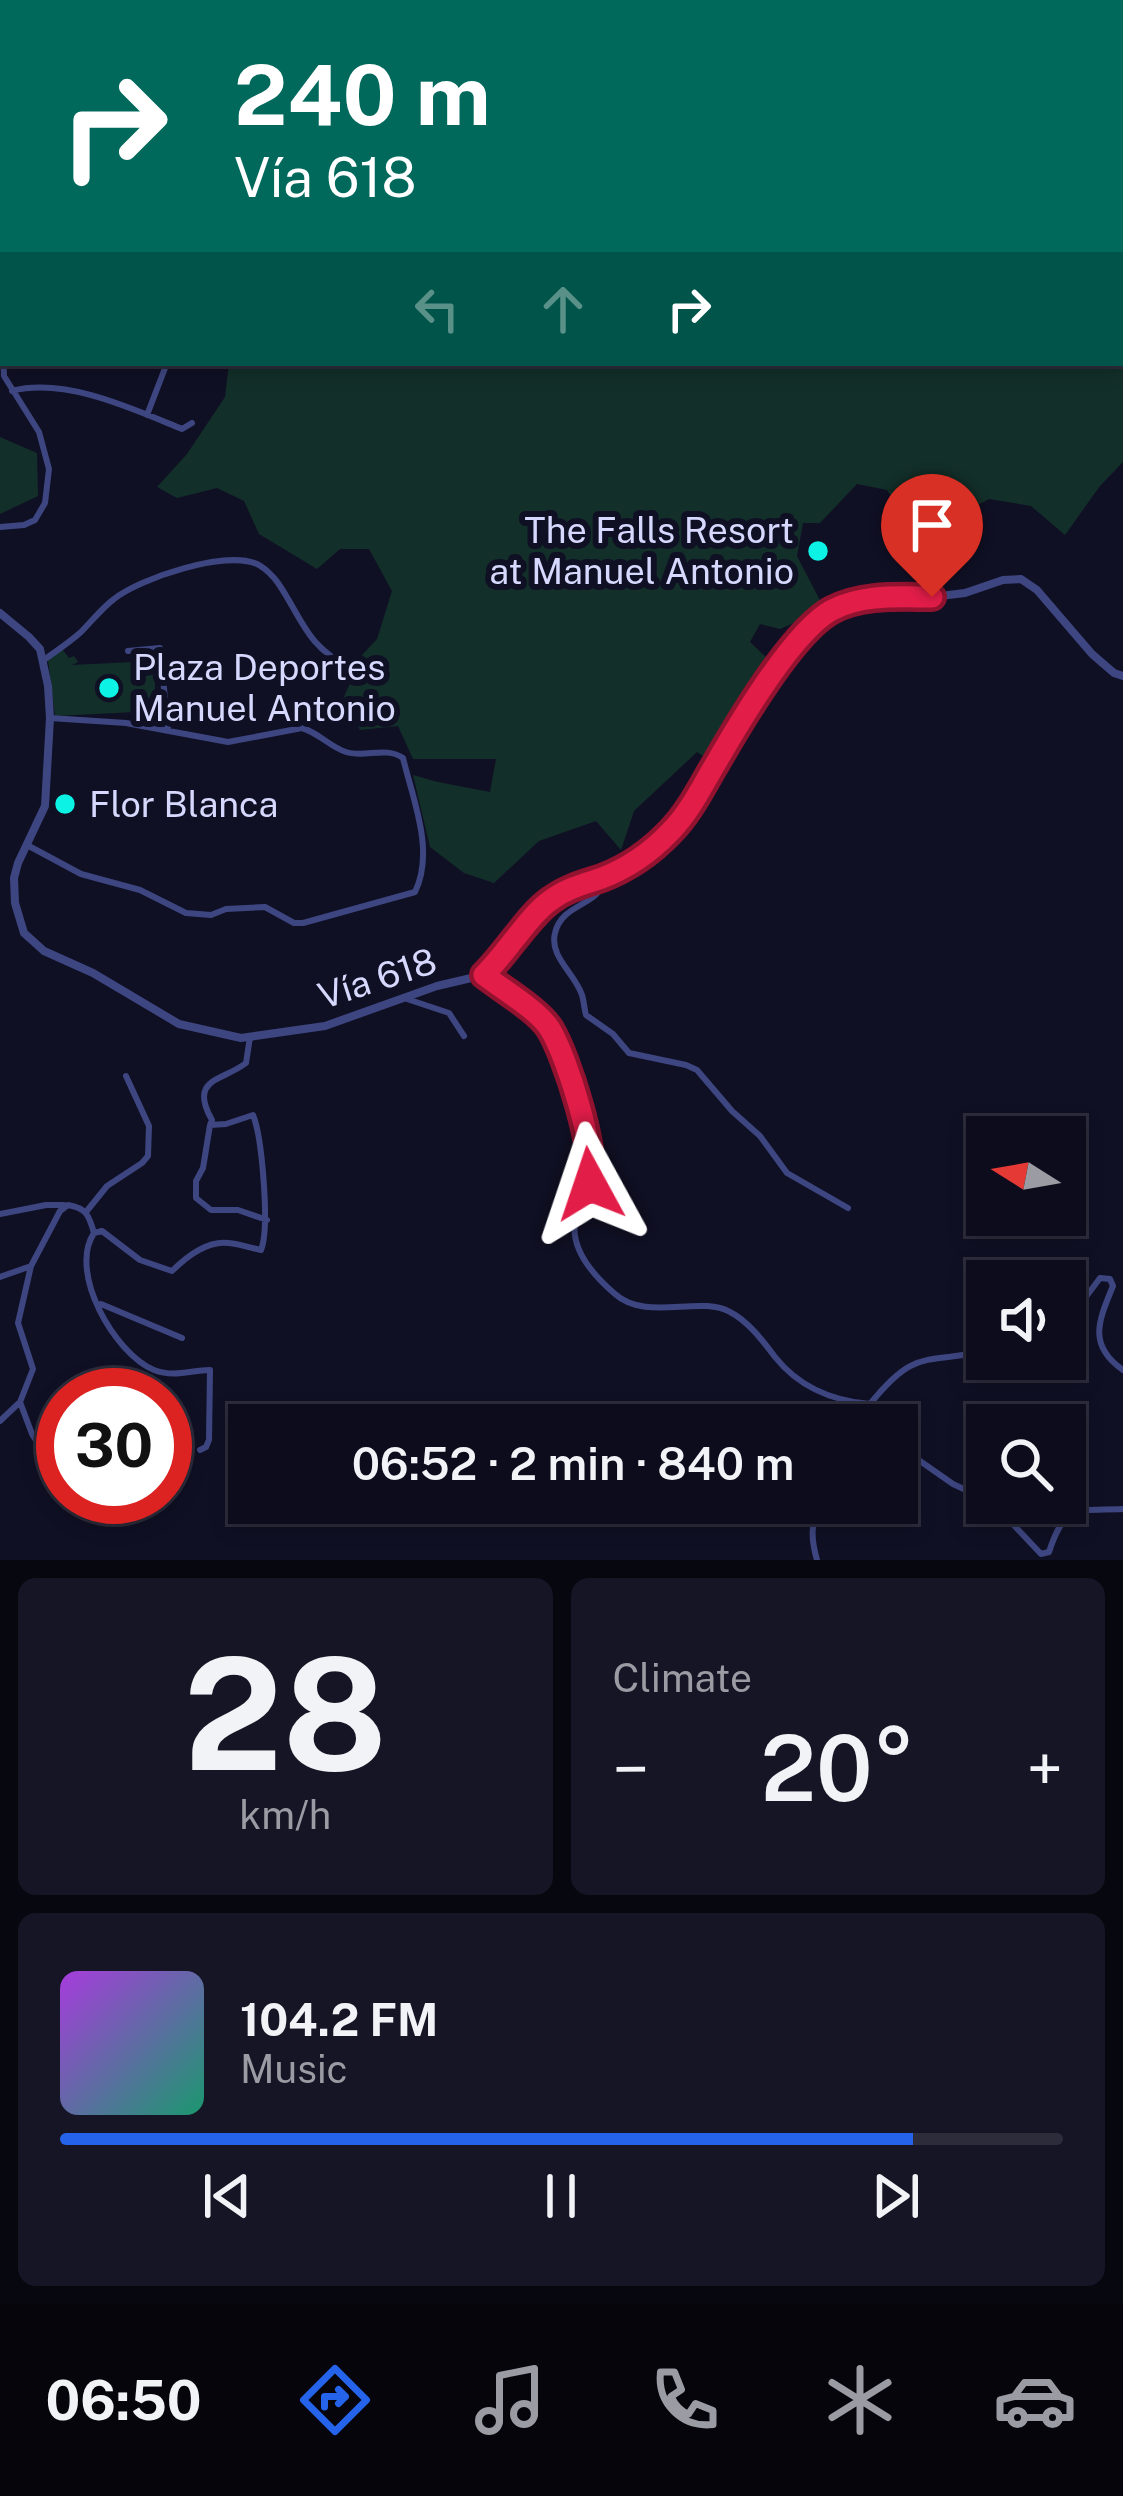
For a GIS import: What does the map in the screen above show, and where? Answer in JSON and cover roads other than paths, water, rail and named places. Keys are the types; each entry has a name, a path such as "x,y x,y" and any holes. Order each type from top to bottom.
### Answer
{"street":[{"path":"0,527 35,520 45,502 50,469 44,442 4,376 4,366"},
{"path":"147,415 166,366"},
{"path":"12,391 55,386 182,430 192,423"},
{"path":"0,613 29,637 44,660 116,597 145,580 193,566 237,561 257,564 276,579 302,627 349,667"},
{"name":"Vía 618","path":"44,660 50,718 45,806 14,878 19,922 44,951 93,973 179,1024 250,1037 325,1026 437,986 484,975 550,900 638,860 673,830 806,628 834,608 884,596 964,593 1021,579 1037,590 1092,655 1123,676"},
{"path":"128,651 160,648 168,729"},
{"path":"27,845 81,874 140,890 186,913 211,916 226,909 265,907 293,923 415,892 423,865 424,845 403,758 395,752 349,753 302,728 228,742 168,729 50,718"},
{"path":"605,877 597,895 566,912 555,934 554,947 582,995 586,1015 613,1034 628,1053 697,1070 760,1136 787,1173 848,1208"},
{"path":"484,975 549,1026 586,1130 591,1160 590,1184 574,1229 577,1244 582,1257 616,1296 638,1305 722,1308 757,1335 788,1372 838,1401 870,1404 892,1376 918,1360 966,1354"},
{"path":"407,999 449,1013 464,1036"},
{"path":"250,1037 246,1064 218,1076 207,1088 206,1108 212,1120 196,1198 211,1210 238,1210 266,1220"},
{"path":"86,1212 107,1186 148,1156 149,1126 126,1076"},
{"path":"200,1450 209,1440 210,1370 168,1374 133,1358 118,1342 85,1266 89,1238 102,1231 140,1259 172,1271 212,1244 227,1242 261,1250 266,1220 259,1130 253,1114 210,1125"},
{"path":"0,1421 20,1402 33,1369 18,1323 31,1266 52,1222 68,1205"},
{"path":"0,1214 68,1205 86,1212 94,1232"},
{"path":"0,1277 31,1266"},
{"path":"1086,1297 1100,1278 1110,1279 1113,1286 1098,1334 1112,1362 1123,1370"},
{"path":"98,1303 182,1339"},
{"path":"20,1402 36,1439"},
{"path":"918,1459 966,1490"},
{"path":"1086,1511 1123,1509"},
{"path":"814,1524 818,1560"},
{"path":"1012,1524 1041,1554 1049,1552 1060,1524"}],"place":[{"name":"The Falls Resort at Manuel Antonio","path":"818,551"},
{"name":"Plaza Deportes Manuel Antonio","path":"109,688"},
{"name":"Flor Blanca","path":"65,804"}]}
